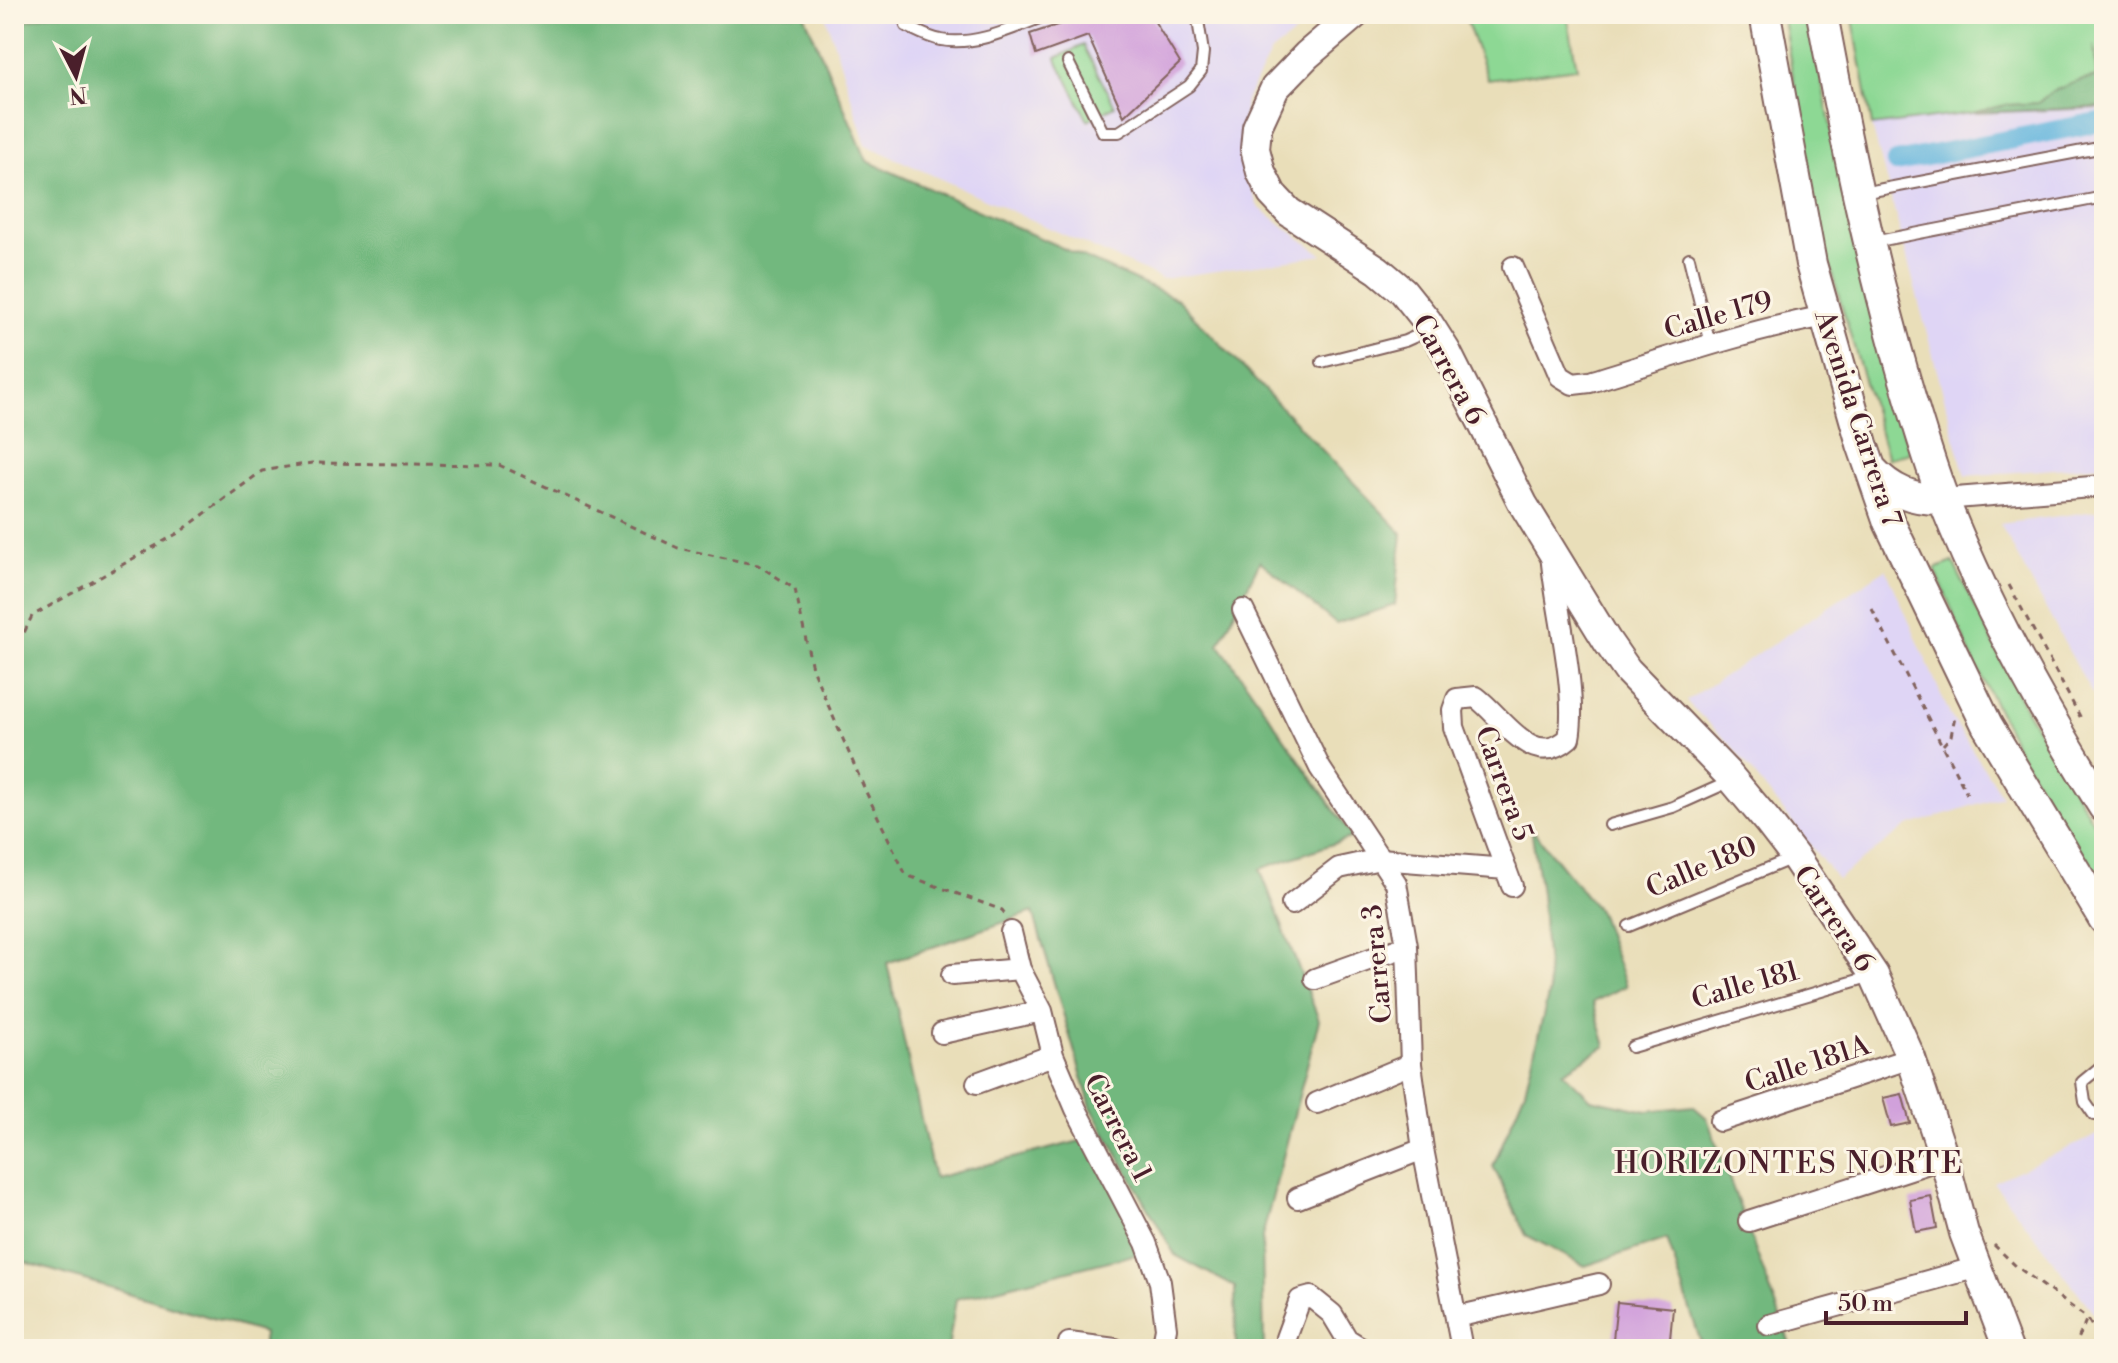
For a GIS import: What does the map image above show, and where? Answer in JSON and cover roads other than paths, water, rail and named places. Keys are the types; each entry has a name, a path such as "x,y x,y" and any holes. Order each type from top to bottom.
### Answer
{"main road":[{"name":"Avenida Carrera 7","path":"1765,14 1806,236 1870,469 1893,531 1987,725 2104,919"},
{"name":"Avenida Carrera 7","path":"1822,14 1867,243 1923,441 1943,499 1960,541 2033,687 2104,807"},
{"path":"1870,469 1903,493 1916,498 1943,499"}],"street":[{"name":"Carrera 6","path":"1355,14 1307,55 1275,88 1257,127 1255,149 1261,172 1272,194 1289,212 1403,291 1432,329 1523,504 1627,670 1733,781 1795,857 1874,975 1911,1058 1944,1158 1964,1233 2008,1349"},
{"name":"Calle 179","path":"1513,267 1560,376 1573,384 1788,323 1826,316"},
{"path":"1943,499 2104,486"},
{"name":"Carrera 6","path":"1457,699 1476,697 1532,748 1553,749 1569,738 1567,673 1551,549"},
{"name":"Carrera 3","path":"1243,610 1320,768 1396,883 1407,946 1411,1064 1423,1149 1462,1349"},
{"name":"Carrera 5","path":"1380,859 1509,878 1454,727 1453,710 1457,699"},
{"path":"1292,904 1339,868 1380,859"},
{"name":"Carrera 1","path":"1011,932 1020,969 1042,1011 1053,1055 1076,1109 1146,1243 1160,1282 1166,1328 1162,1349"},
{"path":"1315,979 1407,946"},
{"path":"952,975 1020,969"},
{"path":"942,1033 1042,1011"},
{"path":"977,1083 1053,1055"},
{"name":"Calle 181A","path":"1720,1121 1911,1058"},
{"path":"1317,1103 1411,1064"},
{"path":"1298,1198 1423,1149"},
{"path":"1749,1221 1944,1158"},
{"path":"1769,1325 1978,1267"},
{"path":"1456,1317 1599,1284"},
{"path":"1286,1349 1286,1338 1300,1300 1311,1297 1332,1314 1347,1339 1363,1349"},
{"path":"1069,1343 1115,1349"}],"lane":[{"path":"906,26 940,40 968,40 1003,32 1050,14"},
{"path":"1068,62 1103,132 1119,132 1189,86 1201,71 1203,52 1197,14"},
{"path":"1856,194 2104,147"},
{"path":"1867,243 2104,197"},
{"path":"1689,258 1710,344"},
{"path":"1322,362 1405,341 1432,329"},
{"path":"1610,825 1673,807 1733,781"},
{"name":"Calle 180","path":"1629,926 1795,857"},
{"name":"Calle 181","path":"1632,1047 1874,975"},
{"path":"2104,1064 2082,1082 2085,1102 2094,1115 2104,1115"}],"waterway":[{"path":"1896,162 2104,121"}],"district":[{"name":"HORIZONTES NORTE","path":"1789,1163"}]}
